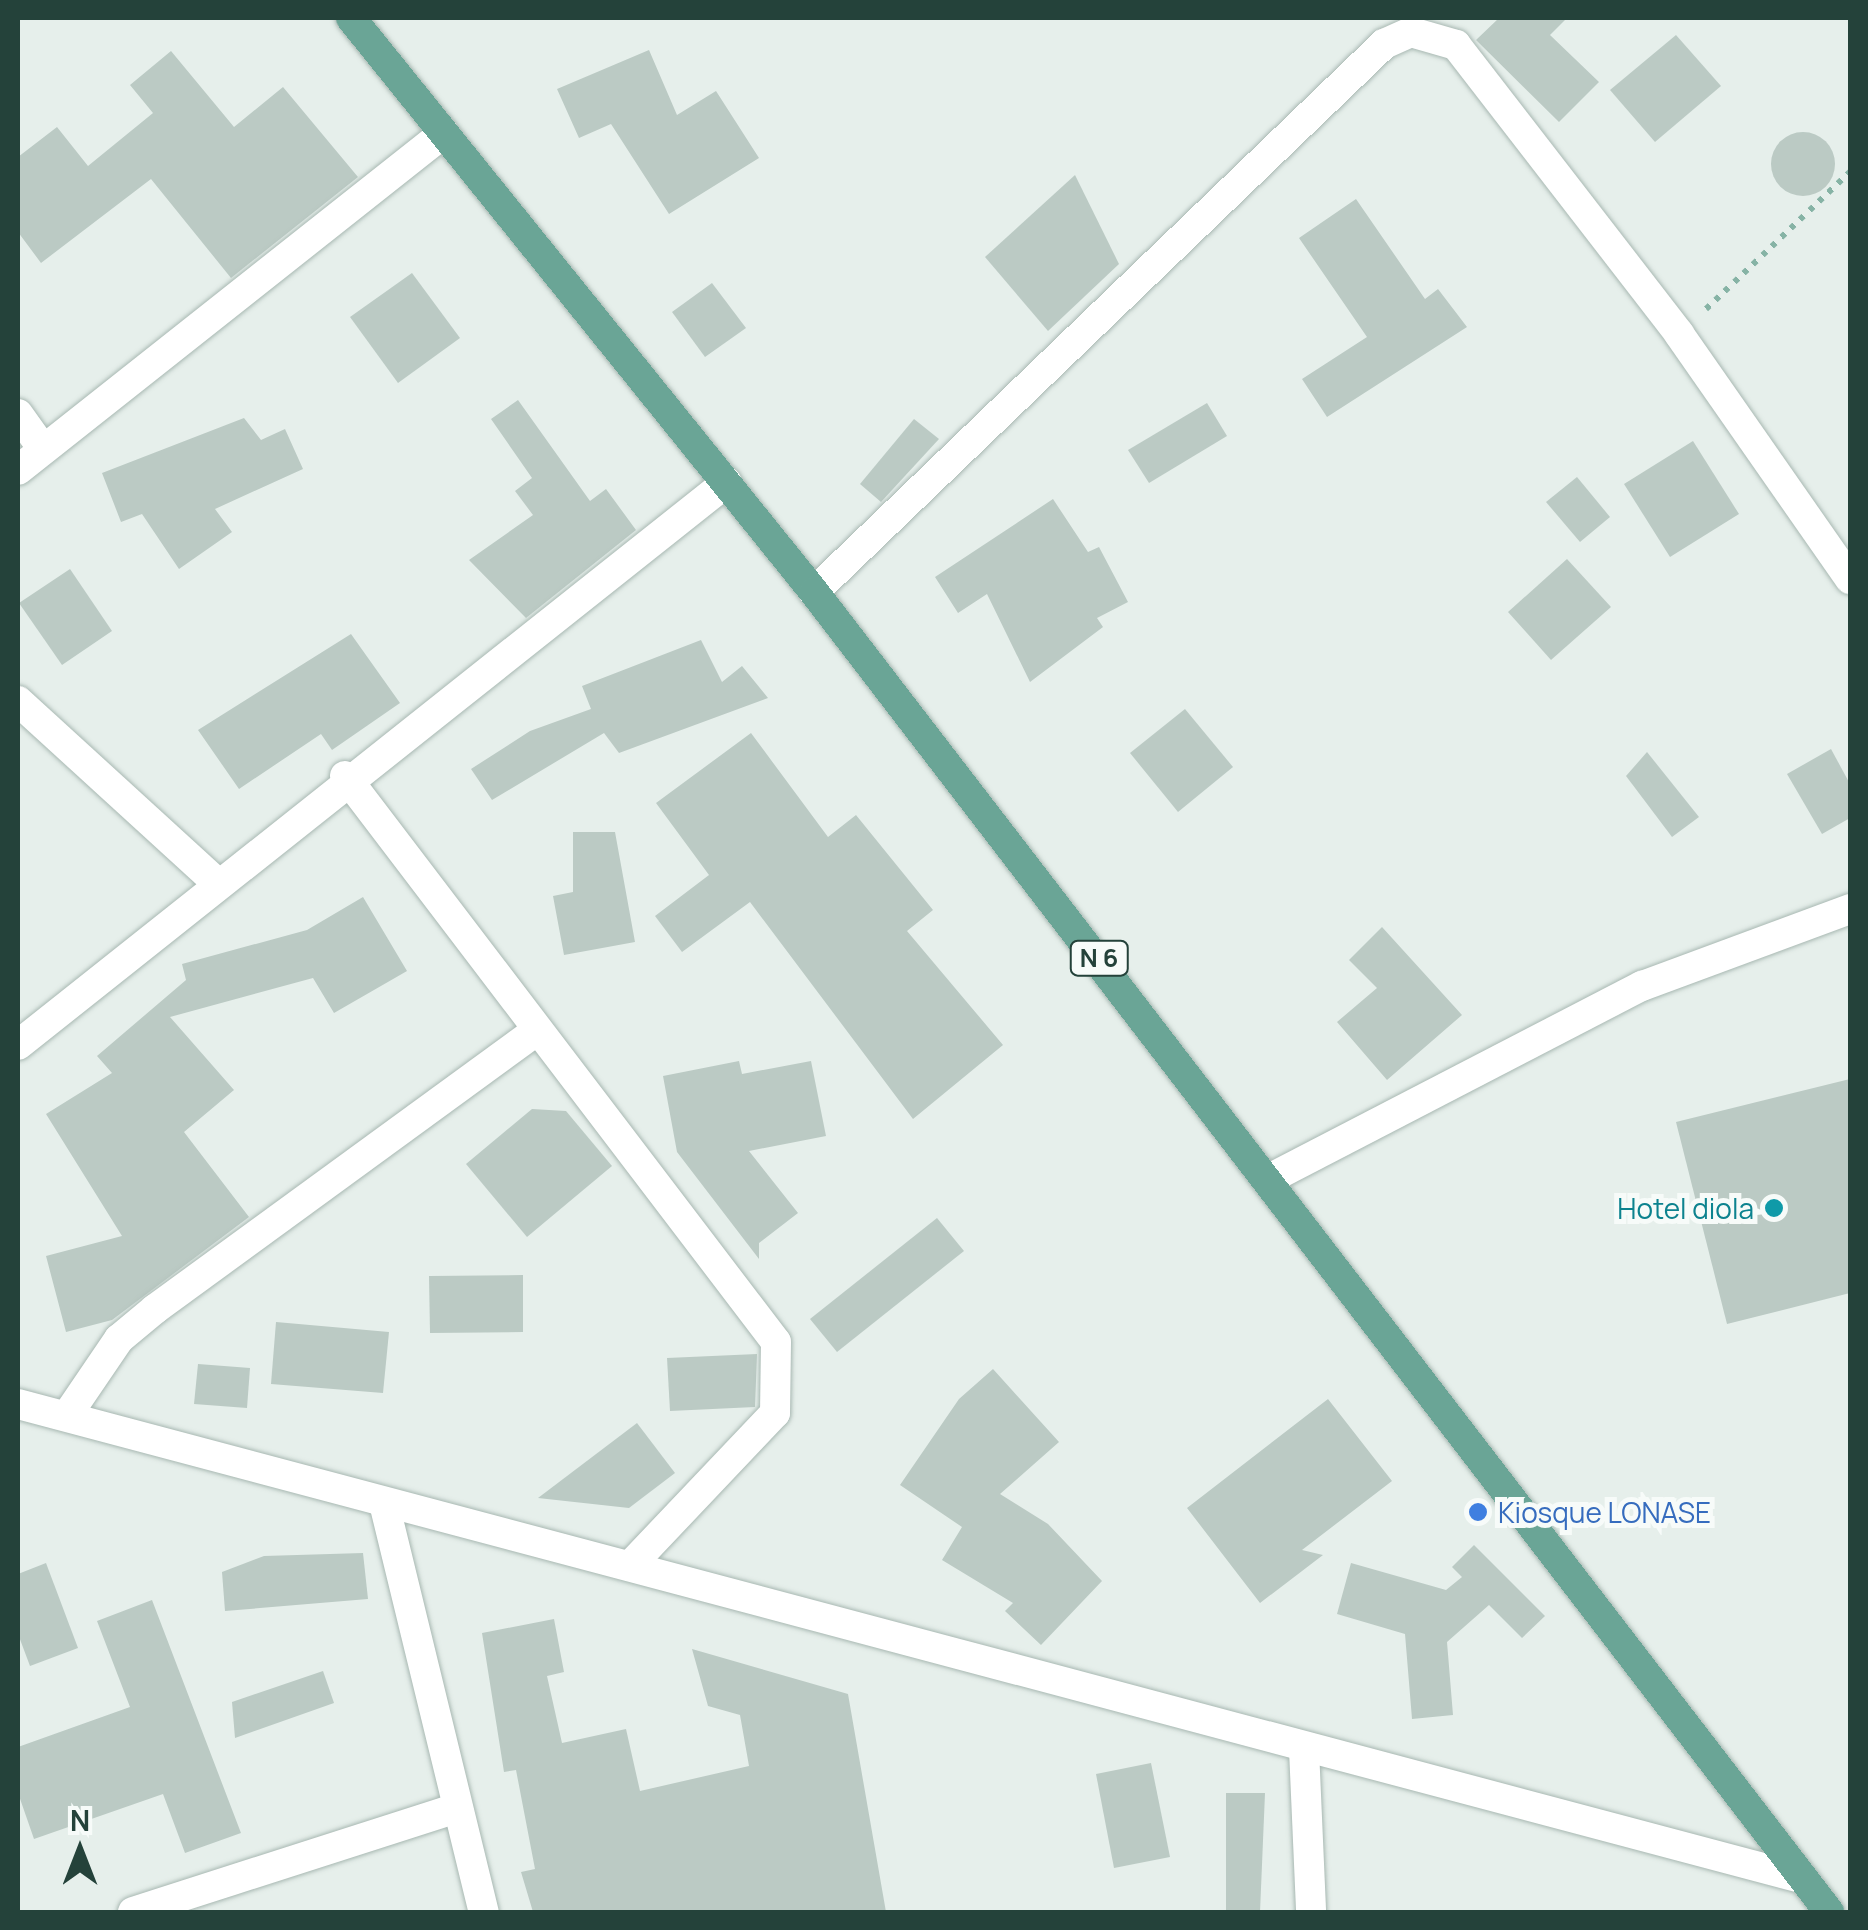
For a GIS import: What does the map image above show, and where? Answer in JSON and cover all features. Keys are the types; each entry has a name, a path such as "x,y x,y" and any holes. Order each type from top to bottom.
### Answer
{"main road":[{"name":"N 6","path":"352,18 727,482 1271,1178 1829,1912"}],"street":[{"path":"814,592 1384,44 1411,32 1456,44 1679,334 1850,580"},
{"path":"18,470 444,133"},
{"path":"18,414 44,449"},
{"path":"18,1045 345,776 727,482"},
{"path":"18,701 216,882"},
{"path":"345,776 776,1342 775,1413 630,1566"},
{"path":"1271,1178 1642,986 1850,908"},
{"path":"68,1414 119,1339 154,1309 536,1030"},
{"path":"18,1404 68,1414 384,1503 1801,1878"},
{"path":"384,1503 454,1809 484,1912"},
{"path":"1304,1749 1312,1912"},
{"path":"133,1912 454,1809"}],"path":[{"path":"1679,334 1850,172"}],"building":[{"path":"1499,18 1567,18 1550,35 1599,82 1559,122 1476,40"},
{"path":"1676,35 1721,86 1655,142 1610,90"},
{"path":"649,50 677,115 716,91 759,158 669,214 611,124 579,138 557,89"},
{"path":"171,51 234,127 283,87 358,177 231,278 151,179 41,263 18,232 18,157 57,127 88,166 153,113 130,85"},
{"path":"1803,132 1825,142 1835,164 1825,186 1803,196 1781,186 1771,164 1781,142"},
{"path":"1075,175 1119,264 1048,331 985,257"},
{"path":"1356,199 1425,299 1438,289 1467,327 1327,417 1302,379 1367,337 1299,238"},
{"path":"412,273 460,338 398,383 350,317"},
{"path":"712,283 746,328 705,357 672,312"},
{"path":"518,400 590,501 606,489 636,530 526,618 469,560 533,515 515,491 532,478 491,419"},
{"path":"1207,403 1227,436 1149,483 1128,450"},
{"path":"244,418 261,440 285,429 303,469 215,509 232,532 179,569 142,514 121,522 102,473"},
{"path":"914,419 939,439 881,502 860,484"},
{"path":"1693,441 1739,514 1670,557 1624,484"},
{"path":"1577,477 1610,517 1580,542 1546,502"},
{"path":"1053,499 1088,552 1099,547 1128,602 1097,618 1103,627 1030,682 987,594 958,613 935,577"},
{"path":"1567,559 1611,607 1551,660 1508,612"},
{"path":"70,569 112,631 62,665 19,603"},
{"path":"351,634 400,703 332,750 321,734 239,789 198,730"},
{"path":"701,640 722,682 742,666 768,698 619,753 604,733 492,800 471,769 530,731 591,709 582,686"},
{"path":"1185,709 1233,767 1178,812 1130,753"},
{"path":"751,733 828,837 856,815 933,910 907,931 1003,1045 913,1119 750,902 682,952 655,916 709,875 656,803"},
{"path":"1831,749 1850,784 1850,818 1822,834 1787,774"},
{"path":"1647,752 1699,817 1672,837 1626,776"},
{"path":"573,832 615,832 635,942 564,955 553,896 573,892"},
{"path":"363,897 407,971 334,1013 313,978 170,1017 234,1090 184,1132 249,1217 112,1320 66,1332 46,1256 122,1236 46,1114 112,1073 97,1056 186,980 182,964 307,930"},
{"path":"1382,927 1462,1015 1387,1080 1337,1022 1377,988 1349,960"},
{"path":"739,1061 742,1074 811,1061 826,1136 749,1151 798,1213 759,1243 759,1259 677,1152 663,1076"},
{"name":"Hotel diola","path":"1850,1079 1850,1293 1727,1324 1676,1122"},
{"path":"532,1109 566,1111 612,1166 527,1237 466,1164"},
{"path":"937,1218 964,1251 837,1352 810,1319"},
{"path":"523,1275 523,1332 430,1333 429,1276"},
{"path":"276,1322 389,1332 383,1393 271,1384"},
{"path":"757,1354 755,1407 670,1411 667,1358"},
{"path":"198,1364 250,1368 247,1408 194,1404"},
{"path":"993,1369 1059,1442 1000,1494 1048,1524 1102,1581 1041,1645 1005,1611 1013,1603 942,1560 962,1527 900,1485 959,1399"},
{"path":"1328,1399 1392,1481 1302,1550 1323,1555 1260,1603 1187,1508"},
{"path":"637,1423 675,1473 629,1508 538,1498"},
{"path":"1474,1545 1545,1616 1522,1638 1489,1605 1447,1642 1453,1715 1412,1719 1405,1634 1337,1614 1351,1563 1446,1590 1462,1577 1452,1567"},
{"path":"363,1553 368,1599 225,1611 222,1572 264,1556"},
{"path":"46,1563 78,1648 30,1666 18,1634 18,1574"},
{"path":"152,1600 241,1833 185,1853 163,1794 34,1839 18,1793 18,1747 130,1707 97,1621"},
{"path":"554,1619 564,1672 547,1676 562,1743 626,1729 640,1791 749,1766 740,1715 708,1706 692,1649 848,1694 886,1912 533,1912 521,1872 535,1869 516,1770 504,1772 482,1633"},
{"path":"323,1671 334,1703 235,1738 232,1702"},
{"path":"1151,1763 1170,1857 1114,1868 1096,1774"},
{"path":"1226,1793 1265,1793 1260,1912 1226,1912"}],"place":[{"name":"Hotel diola","path":"1774,1208"},
{"name":"Kiosque LONASE","path":"1478,1512"}]}
